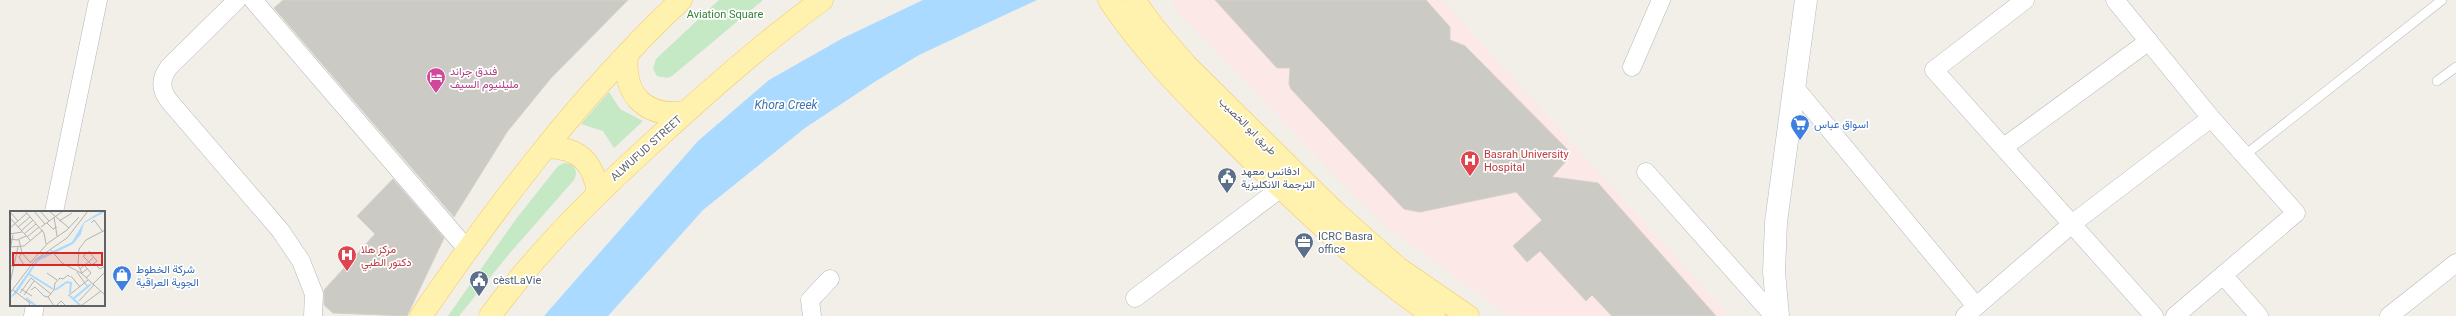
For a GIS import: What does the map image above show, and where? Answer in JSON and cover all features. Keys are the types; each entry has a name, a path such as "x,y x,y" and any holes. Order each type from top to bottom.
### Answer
{"main road":[{"path":"421,316 467,249 547,147 627,55 681,0"},
{"name":"ALWUFUD STREET","path":"490,316 539,255 598,193 686,112 777,32 822,0"},
{"name":"طريق ابو الخصيب","path":"1109,0 1139,42 1171,79 1281,188 1353,254 1434,316"},
{"name":"طريق ابو الخصيب","path":"1134,0 1155,29 1185,64 1334,211 1398,268 1468,316"},
{"path":"627,55 626,70 628,84 635,96 645,106 658,112 672,114 686,112"},
{"path":"547,147 562,148 577,153 588,164 596,177 598,193"}],"street":[{"path":"54,211 98,0"},
{"path":"237,0 169,67 162,81 162,89 170,102 280,230 301,261 314,294 313,316"},
{"path":"253,0 467,249"},
{"path":"1632,67 1661,0"},
{"path":"1778,316 1774,272 1776,222 1796,90 1806,0"},
{"path":"2025,0 1934,70 2073,223 2154,316"},
{"path":"2116,0 2210,118 2296,213 2175,316"},
{"path":"2004,147 2149,41"},
{"path":"1796,90 1970,311 2073,223 2210,118"},
{"path":"1646,172 1774,316"},
{"path":"1135,298 1281,188"},
{"path":"2389,316 2456,263"},
{"path":"2223,275 2259,316"},
{"path":"812,316 810,300 830,279"},
{"path":"33,316 35,306"}],"lane":[{"path":"2245,155 2442,0"},
{"path":"2437,81 2456,67"}],"shaded area":[{"name":"Basrah University Hospital","path":"1171,0 1442,0 1729,316 1511,316 1381,223 1178,12"}],"green space":[{"name":"Aviation Square","path":"719,0 763,0 672,76 667,78 657,76 653,69 656,59"},
{"path":"609,92 620,109 643,121 614,148 603,131 581,124"},
{"path":"568,163 575,168 576,173 574,180 509,254 459,316 448,316 516,219 558,166"}],"water":[{"name":"Khora Creek","path":"923,0 1037,0 919,55 876,81 805,128 703,210 608,316 544,316 698,141 769,80 843,38"}],"building":[{"name":"فندق جراند مليلنيوم السيف","path":"283,0 628,0 551,78 507,132 454,217 274,8"},
{"name":"Basrah University Hospital","path":"1215,0 1426,0 1450,27 1450,40 1465,46 1567,149 1567,160 1552,177 1598,183 1716,316 1612,316 1592,295 1586,301 1540,251 1527,262 1513,246 1542,220 1516,192 1420,212 1404,209 1291,89 1289,84 1290,68 1277,68"},
{"path":"393,179 444,238 407,316 333,313 324,305 324,290 375,234 357,216"}],"place":[{"name":"فندق جراند مليلنيوم السيف","path":"436,94"},
{"name":"اسواق عباس","path":"1800,141"},
{"name":"Basrah University Hospital","path":"1470,177"},
{"name":"ادفانس معهد الترجمة الانكليزية","path":"1227,194"},
{"name":"ICRC Basra office","path":"1304,259"},
{"name":"مركز هلا دكتور الطبي","path":"347,272"},
{"name":"شركة الخطوط الجوية العراقية","path":"122,292"},
{"name":"cèstLaVie","path":"479,297"}]}
